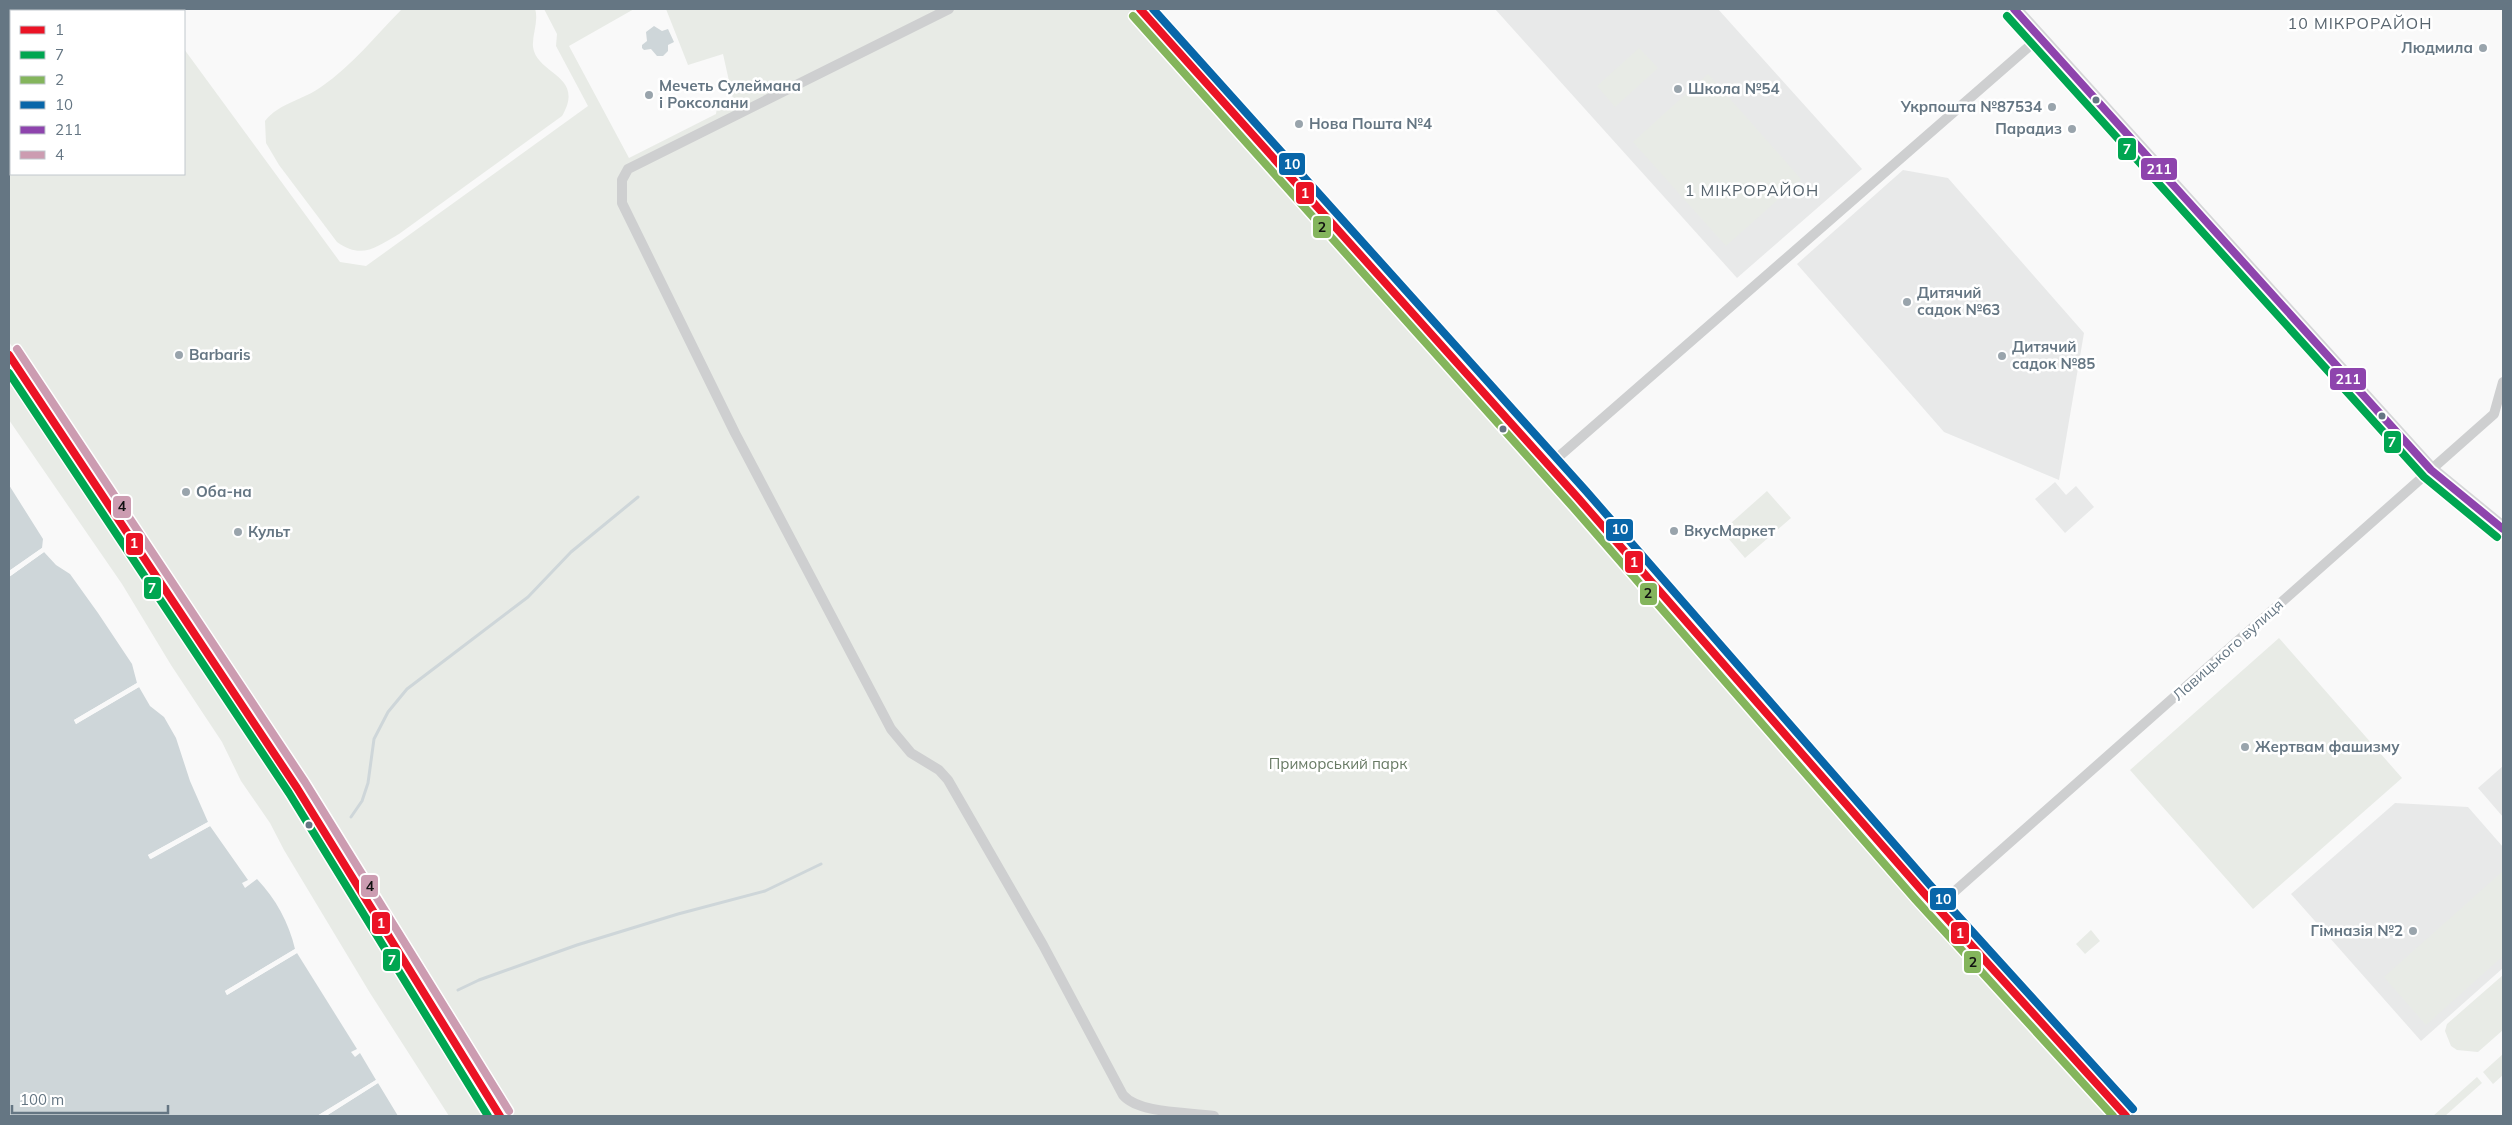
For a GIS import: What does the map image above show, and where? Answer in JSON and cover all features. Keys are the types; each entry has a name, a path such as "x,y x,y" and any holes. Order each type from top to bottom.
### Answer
{"main road":[{"path":"1140,9 1578,498 1938,908 2126,1116"},
{"path":"2014,9 2431,470 2503,528"}],"street":[{"path":"949,9 628,168 622,180 622,203 735,433 891,729 911,753 939,770 948,780 1043,945 1123,1095 1128,1101 1141,1106 1214,1116"},
{"path":"1548,466 2040,38"},
{"path":"9,355 297,788 500,1116"},
{"name":"Лавицького вулиця","path":"1938,908 2494,414 2503,382"}],"shaded area":[{"name":"Школа №54","path":"1495,9 1718,9 1862,169 1737,278"},
{"path":"654,26 662,31 668,29 674,42 668,45 668,51 663,56 657,56 651,49 644,50 642,48 642,45 647,41 646,32"},
{"path":"1903,170 1948,178 2084,333 2059,480 1944,432 1797,264"},
{"path":"2055,482 2066,495 2076,486 2094,507 2065,533 2035,499"},
{"path":"9,485 43,539 42,548 9,571"},
{"path":"44,552 56,565 70,574 98,613 132,664 137,683 74,720 76,724 139,687 150,706 164,717 176,738 190,781 208,822 148,855 151,859 210,826 248,880 242,883 245,888 257,879 276,903 289,930 295,949 225,991 227,995 297,953 357,1049 351,1052 355,1057 360,1053 376,1080 317,1116 9,1116 9,577"},
{"path":"2503,766 2503,817 2478,788"},
{"name":"Гімназія №2","path":"2395,803 2468,807 2503,847 2503,968 2421,1041 2291,894"},
{"path":"378,1083 398,1116 326,1116"}],"green space":[{"name":"Приморський парк","path":"9,9 155,10 10,10 10,175 185,175 185,50 340,262 366,266 588,106 556,46 557,34 544,9 634,9 569,46 629,158 716,114 717,107 733,99 723,54 688,65 666,9 1138,9 2117,1116 507,1116 367,887 188,606 9,342"},
{"path":"402,9 535,9 533,47 536,56 564,84 568,92 568,102 562,116 399,234 369,250 354,250 337,242 279,165 266,143 265,121 277,110 314,91 333,78 354,60"},
{"path":"1639,48 1658,68 1615,107 1597,86"},
{"path":"1708,74 1801,179 1726,246 1633,142"},
{"path":"9,366 179,615 355,892 493,1116 449,1116 370,993 284,850 270,823 241,781 222,742 171,665 122,584 9,420"},
{"path":"1767,491 1791,518 1745,558 1722,531"},
{"path":"2279,638 2402,778 2253,909 2130,770"},
{"path":"2503,871 2503,956 2426,1025 2384,977"},
{"path":"2091,930 2100,941 2085,954 2076,944"},
{"path":"2503,975 2503,1030 2478,1052 2457,1050 2451,1046 2445,1031 2447,1024"},
{"path":"2503,1054 2503,1075 2493,1084 2483,1072"},
{"path":"2477,1077 2482,1083 2445,1116 2433,1116"}],"pier":[{"path":"42,548 44,552 9,577 9,571"},
{"path":"137,683 139,687 76,724 74,720"},
{"path":"208,822 210,826 150,859 148,855"},
{"path":"295,949 297,953 227,995 225,991"},
{"path":"376,1080 378,1083 326,1116 317,1116"}],"waterway":[{"path":"351,817 362,801 368,783 374,739 388,712 407,689 528,597 571,552 638,497"},
{"path":"458,990 479,980 577,945 678,914 765,891 821,864"}],"transit line":[{"name":"1","path":"1140,9 1578,498 1923,892 2126,1116"},
{"name":"10","path":"1153,9 1586,491 1930,885 2133,1109"},
{"name":"211","path":"2014,9 2431,470 2503,529"},
{"name":"2","path":"1133,16 1571,505 1915,899 2113,1116"},
{"name":"7","path":"2007,16 2424,477 2497,537"},
{"name":"4","path":"17,349 305,782 509,1111"},
{"name":"1","path":"9,355 297,788 500,1116"},
{"name":"7","path":"9,373 289,793 488,1116"}],"place":[{"name":"Людмила","path":"2483,48"},
{"name":"Школа №54","path":"1678,89"},
{"name":"Мечеть Сулеймана і Роксолани","path":"649,95"},
{"name":"Укрпошта №87534","path":"2052,107"},
{"name":"Нова Пошта №4","path":"1299,124"},
{"name":"Парадиз","path":"2072,129"},
{"name":"Дитячий садок №63","path":"1907,302"},
{"name":"Barbaris","path":"179,355"},
{"name":"Дитячий садок №85","path":"2002,356"},
{"name":"Оба-на","path":"186,492"},
{"name":"ВкусМаркет","path":"1674,531"},
{"name":"Культ","path":"238,532"},
{"name":"Жертвам фашизму","path":"2245,747"},
{"name":"Гімназія №2","path":"2413,931"}],"district":[{"name":"10 МІКРОРАЙОН","path":"2360,23"},
{"name":"1 МІКРОРАЙОН","path":"1752,190"}]}
